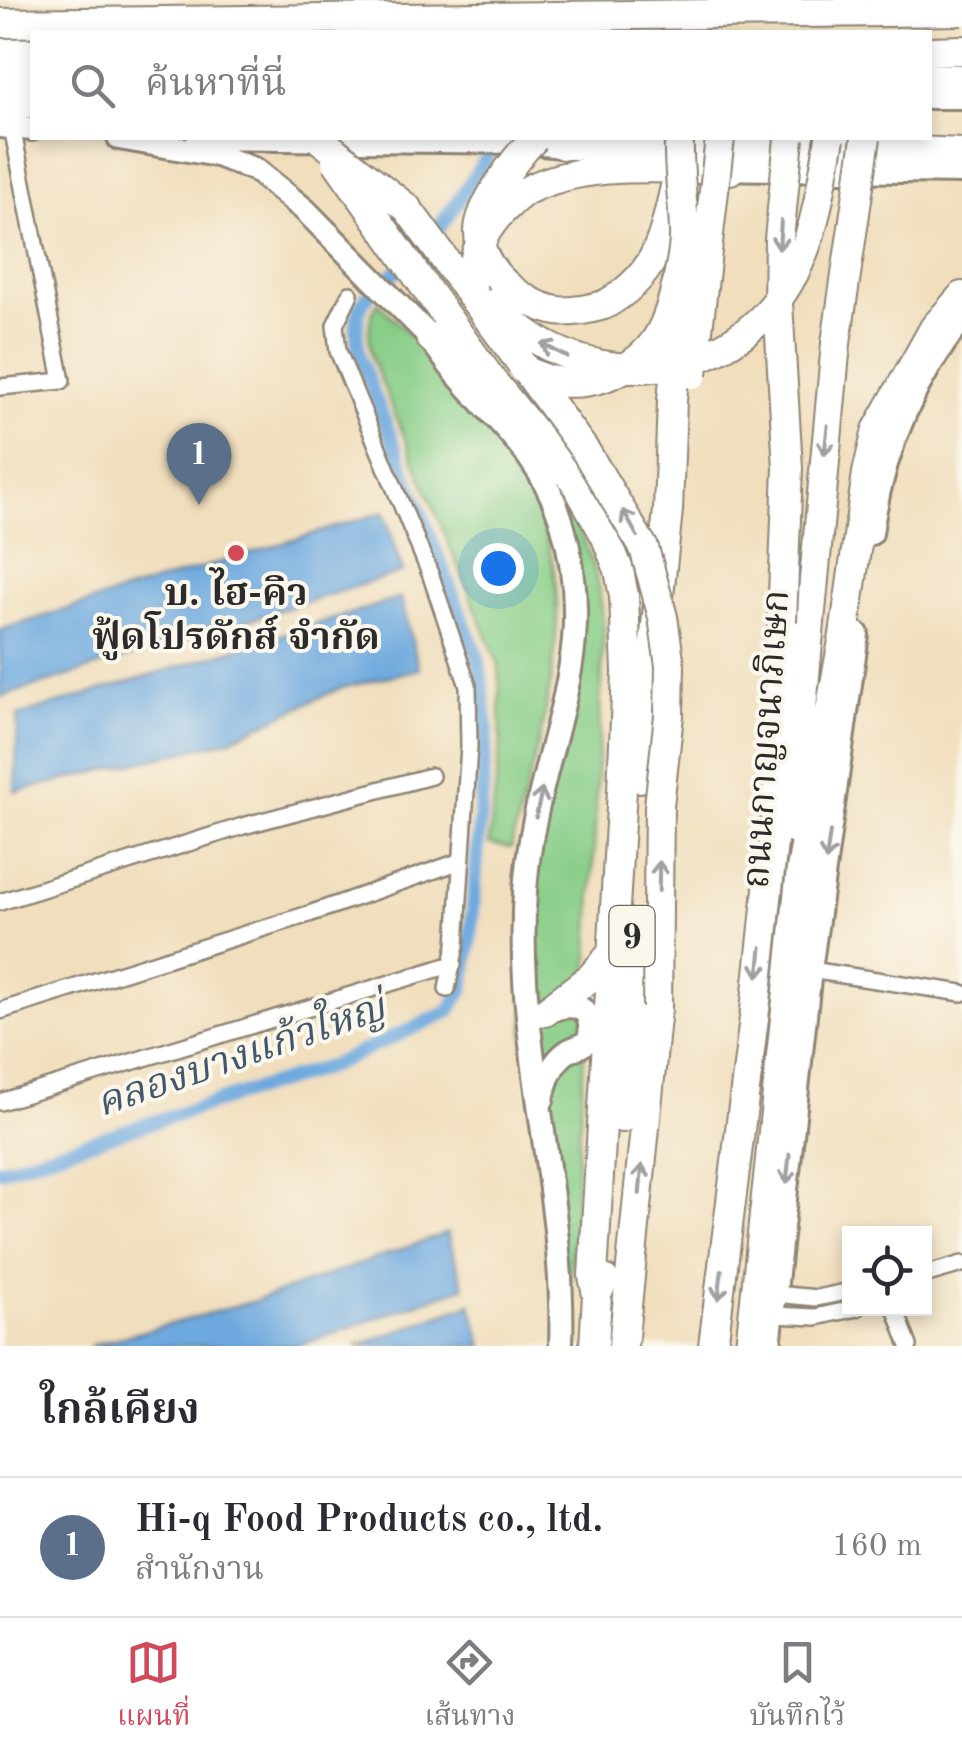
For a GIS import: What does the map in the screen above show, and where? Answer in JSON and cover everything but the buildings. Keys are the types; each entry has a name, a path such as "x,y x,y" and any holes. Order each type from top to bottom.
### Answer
{"highway":[{"path":"318,30 330,0"},
{"path":"690,30 693,0"},
{"path":"708,30 710,0"},
{"path":"733,30 737,0"},
{"path":"801,30 806,0"},
{"path":"849,30 854,0"},
{"path":"875,30 878,0"},
{"path":"892,30 897,0"},
{"path":"0,12 962,8"},
{"path":"0,22 962,8"},
{"path":"932,37 962,37"},
{"path":"0,48 30,48"},
{"path":"932,51 962,50"},
{"path":"12,104 30,72"},
{"path":"932,80 962,79"},
{"path":"321,140 408,208 516,327 537,341 562,356 598,365 664,368 716,351 771,309 800,262 830,140"},
{"path":"328,140 337,164 491,379 574,482 605,535 619,570 627,628 622,790 593,1276 597,1296"},
{"path":"530,140 506,171 479,230 496,274 518,295 557,310 604,306 644,276 655,260 678,178"},
{"path":"679,140 678,178 684,233 674,297 664,329 641,359 619,372 575,384 543,380 510,362 489,339 478,316 472,288 477,247 502,208 545,181 590,172 730,170"},
{"name":"9","path":"594,1346 597,1296 608,1272 630,1024 634,830 682,395 698,140"},
{"path":"682,395 720,140"},
{"name":"ถนนกาญจนาภิเษก","path":"712,1346 756,1002 776,805 788,468 778,303 779,239 790,140"},
{"name":"ถนนกาญจนาภิเษก","path":"735,1346 796,871 797,762 836,343 866,140"},
{"path":"563,145 751,144 962,153"},
{"path":"408,208 586,452 644,548 663,616 670,666 659,806 657,1008 623,1346"},
{"path":"796,871 814,784 872,425 914,340 937,303 962,276"},
{"path":"750,1346 802,868 844,636 866,473 878,430 934,328 962,296"},
{"path":"430,337 574,482"},
{"path":"546,1012 592,977 613,952"}],"main road":[{"path":"932,96 962,96"},
{"path":"131,140 217,155 256,170 305,210 430,337 443,359 532,456 550,490 571,562 576,604 574,656 530,843 522,955 529,1038 559,1251 561,1346"},
{"path":"373,140 530,140 730,170 962,172"},
{"path":"770,1346 810,970 872,525 890,444 915,388 962,319"},
{"path":"529,1038 546,1012 567,1005 579,1007 588,1016 590,1038 555,1063 544,1086 541,1109"}],"street":[{"path":"0,387 62,381 12,104"},
{"path":"350,294 335,324 338,351 432,576 468,686 469,746 453,964 447,989"},
{"path":"0,902 244,826 431,776"},
{"path":"0,1010 309,914 461,861"},
{"path":"0,1102 453,964"},
{"path":"810,970 962,993"},
{"path":"932,1273 962,1264"},
{"path":"774,1305 842,1293"},
{"path":"774,1305 816,1318 842,1312"},
{"path":"897,1316 908,1346"}],"green space":[{"path":"378,303 436,363 490,428 532,499 546,538 556,592 554,659 547,706 511,848 489,844 501,740 499,665 372,359 370,323"},
{"path":"564,500 591,561 604,628 566,1346 524,1030 541,783 568,660"}],"water":[{"path":"384,512 403,572 0,697 0,630"},
{"path":"401,598 419,669 338,689 226,741 15,792 18,716"},
{"path":"447,1233 464,1287 297,1346 89,1346 255,1301"},
{"path":"471,1304 483,1346 357,1346"}],"waterway":[{"name":"คลองบางแก้วใหญ่","path":"429,243 488,156 492,140"},
{"name":"คลองบางแก้วใหญ่","path":"0,1170 331,1066 450,1011 463,988 471,936 487,727 479,660 360,359 357,339 359,311 364,301 409,261"}],"place":[{"name":"Hi-q Food Products co., ltd.","path":"199,505"},
{"name":"บ. ไฮ-คิว ฟู้ดโปรดักส์ จำกัด","path":"236,553"}]}
